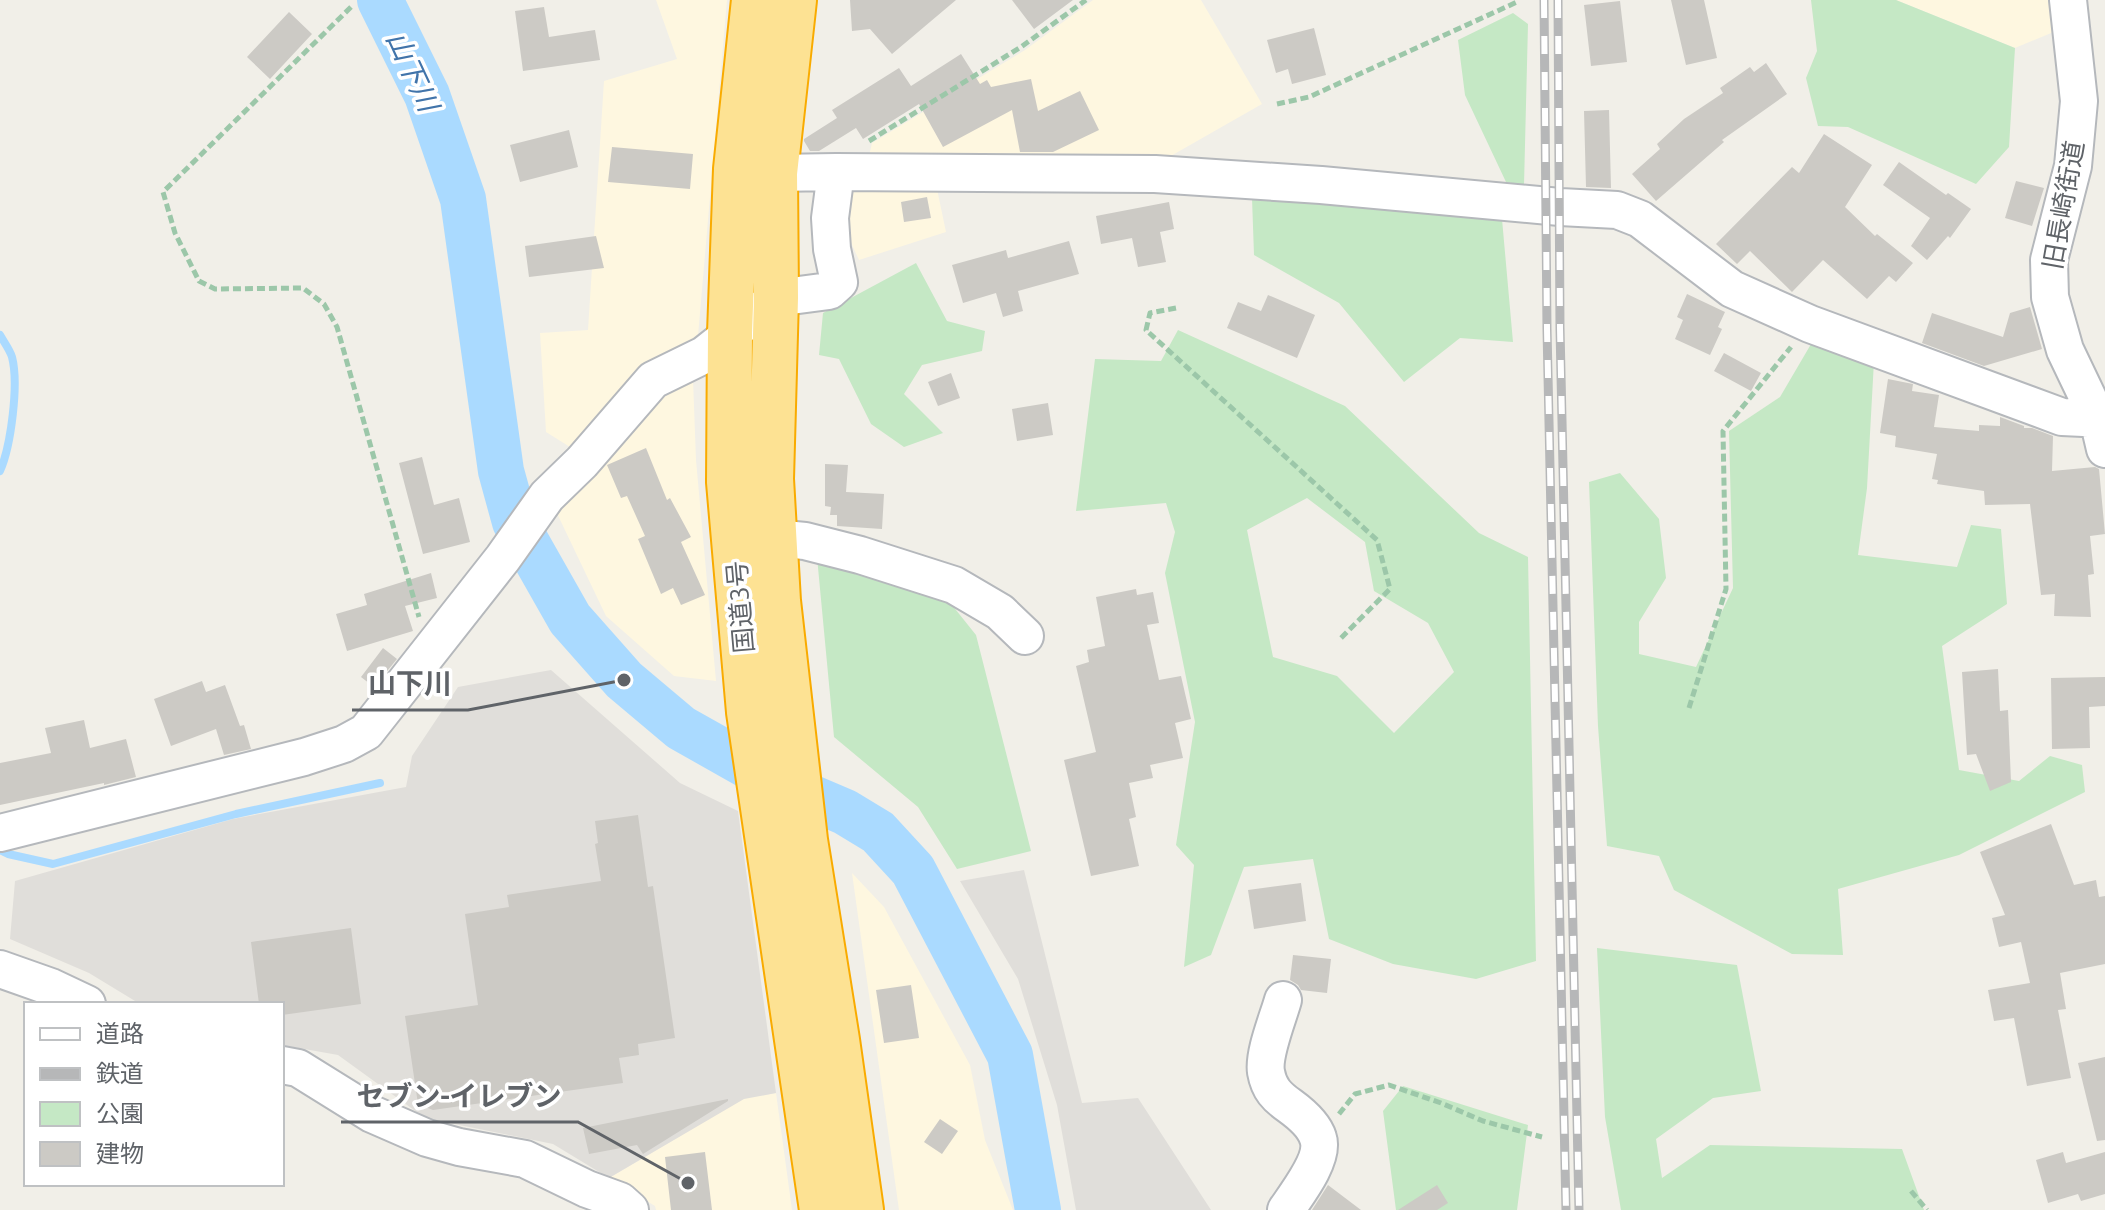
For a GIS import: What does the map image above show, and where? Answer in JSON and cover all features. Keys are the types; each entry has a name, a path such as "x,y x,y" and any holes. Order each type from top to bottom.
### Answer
{"highway":[{"name":"国道3号","path":"754,0 736,169 729,482 749,712 822,1210"},
{"name":"国道3号","path":"794,0 775,173 776,298 771,479 774,538 778,601 805,840 861,1210"}],"street":[{"name":"旧長崎街道","path":"2068,0 2079,101 2073,166 2049,260 2050,297 2065,350 2103,429"},
{"path":"8,831 304,757 344,744 366,732 503,558 547,496 582,462 653,380 704,355 776,298 829,291 839,282 830,218 836,172"},
{"path":"775,173 1155,174 1617,210 1640,219 1732,289 1810,324 2062,417 2103,429"},
{"path":"774,538 805,541 860,555 954,585 1000,612 1025,636"},
{"path":"0,969 83,1002"},
{"path":"1283,1000 1265,1071 1274,1094 1304,1117 1319,1140 1318,1156 1286,1210"},
{"path":"284,1065 298,1068 372,1114 427,1138 525,1159 620,1201 630,1210"}],"path":[{"path":"836,172 862,145 1021,47 1086,0"},
{"path":"1277,104 1309,97 1517,2"},
{"path":"351,7 163,192 175,233 199,281 215,289 303,288 324,304 337,327 429,653"},
{"path":"1176,308 1150,313 1146,330 1377,540 1390,589 1341,638"},
{"path":"1689,708 1726,589 1723,431 1810,324"},
{"path":"1319,1140 1355,1094 1389,1085 1483,1121 1542,1137"},
{"path":"1911,1191 1927,1210"}],"shaded area":[{"path":"656,0 727,0 698,336 635,372 570,447 546,432 540,333 588,330 604,81 677,59"},
{"path":"1093,0 1201,0 1262,104 1162,161 937,189 946,232 859,260 846,232 847,193 868,160 872,143 1025,50"},
{"path":"1896,0 2056,0 2056,31 2015,48"},
{"path":"693,379 696,460 716,681 674,676 606,616 553,505 661,395"},
{"path":"551,670 680,783 738,811 776,1093 744,1099 609,1178 553,1144 425,1118 338,1055 284,1045 284,1002 137,1002 89,973 10,939 15,881 233,819 406,787 412,756 458,687"},
{"path":"1024,870 1082,1103 1138,1098 1211,1210 1076,1210 1057,1105 1018,979 960,881"},
{"path":"852,873 884,907 970,1065 985,1140 1013,1210 899,1210"},
{"path":"776,1093 792,1210 656,1210 655,1206 609,1178 744,1098"}],"green space":[{"path":"1811,0 1896,0 2015,48 2009,147 1976,184 1848,127 1818,126 1806,78 1817,51"},
{"path":"1513,13 1528,24 1524,185 1506,182 1465,95 1458,40"},
{"path":"1252,198 1502,219 1513,342 1460,338 1404,382 1339,303 1254,255"},
{"path":"916,263 947,321 985,331 982,351 922,365 904,394 943,433 904,447 871,424 839,359 819,355 823,313"},
{"path":"1178,330 1345,406 1479,533 1528,557 1536,961 1476,979 1393,964 1329,939 1313,859 1244,867 1211,955 1184,967 1194,865 1176,845 1195,722 1165,573 1175,532 1166,503 1076,511 1095,359 1161,361","holes":["1307,498 1365,542 1374,591 1428,623 1454,672 1394,733 1337,676 1273,657 1247,530"]},
{"path":"1814,339 1874,361 1867,488 1858,555 1957,567 1971,525 2001,529 2007,604 1942,646 1959,770 2019,781 2050,756 2082,765 2085,792 1959,855 1838,889 1843,955 1792,954 1674,890 1659,856 1607,846 1598,726 1589,482 1620,473 1659,519 1666,578 1639,622 1639,654 1696,667 1733,588 1729,431 1780,397"},
{"path":"817,557 948,600 976,635 1031,851 957,869 918,807 834,737"},
{"path":"1597,948 1737,965 1761,1091 1713,1098 1656,1139 1662,1178 1710,1145 1902,1149 1924,1210 1621,1210 1605,1117"},
{"path":"1403,1086 1528,1125 1517,1210 1396,1210 1383,1111"}],"building":[{"path":"850,0 956,0 892,54 870,29 852,31"},
{"path":"1012,0 1073,0 1034,29"},
{"path":"1671,0 1704,0 1717,58 1686,65"},
{"path":"1620,1 1627,62 1591,66 1584,5"},
{"path":"544,7 549,37 595,30 600,60 523,71 515,11"},
{"path":"289,12 312,34 270,79 247,57"},
{"path":"1314,28 1326,75 1292,84 1288,69 1276,73 1267,40"},
{"path":"961,54 980,84 987,80 991,87 1031,79 1038,111 1080,91 1099,130 1053,152 1020,152 1012,110 943,147 919,104 863,139 856,128 819,151 810,151 804,141 837,118 832,110 899,68 911,86"},
{"path":"1766,63 1787,94 1722,140 1724,142 1656,201 1632,174 1660,149 1657,144 1684,119 1723,93 1720,88 1750,67 1754,72"},
{"path":"1609,110 1611,188 1586,187 1584,111"},
{"path":"569,130 578,167 520,182 510,145"},
{"path":"1824,134 1872,165 1845,207 1875,236 1877,234 1913,263 1896,282 1889,276 1867,299 1823,260 1792,292 1750,251 1737,264 1716,244 1792,167 1799,173"},
{"path":"612,147 693,154 690,189 608,182"},
{"path":"1899,162 1971,209 1950,238 1948,236 1927,260 1911,246 1930,218 1883,185"},
{"path":"2016,181 2044,188 2032,226 2005,218"},
{"path":"927,197 931,218 904,222 901,202"},
{"path":"1169,202 1174,229 1160,232 1166,262 1138,267 1132,238 1101,244 1096,216"},
{"path":"596,236 604,268 529,277 525,246"},
{"path":"1069,241 1079,274 1018,291 1023,311 1003,317 996,293 963,303 952,265 1006,250 1008,258"},
{"path":"1687,294 1725,312 1718,327 1722,329 1710,355 1675,339 1683,320 1677,317"},
{"path":"1268,295 1315,315 1297,358 1227,328 1238,302 1261,311"},
{"path":"2030,307 2042,349 1984,366 1922,343 1932,313 2003,337 2010,313"},
{"path":"1724,353 1761,373 1751,391 1714,371"},
{"path":"951,373 960,398 938,406 928,382"},
{"path":"1888,379 1913,384 1912,391 1939,395 1934,427 1979,431 1979,425 2000,426 2000,417 2053,436 2052,471 2099,469 2105,534 2090,536 2094,574 2088,575 2091,617 2054,616 2055,594 2041,595 2030,504 1985,505 1984,491 1937,484 1938,480 1932,479 1937,454 1895,447 1896,436 1880,433"},
{"path":"1048,403 1053,435 1017,441 1012,409"},
{"path":"646,448 667,500 670,498 691,537 681,542 705,595 681,605 673,588 661,594 638,539 645,536 627,496 621,498 607,465"},
{"path":"422,457 434,505 459,498 470,542 423,554 399,463"},
{"path":"825,464 848,465 846,492 884,494 882,529 837,526 837,515 830,515 831,507 825,506"},
{"path":"431,573 437,598 405,606 413,631 347,651 336,614 367,605 364,594"},
{"path":"1136,589 1137,595 1153,592 1159,623 1147,625 1159,680 1181,676 1191,719 1175,723 1183,758 1150,765 1153,778 1129,783 1136,817 1129,819 1139,866 1091,876 1064,760 1096,752 1076,666 1089,662 1087,650 1105,646 1096,597"},
{"path":"383,648 397,659 374,687 361,677"},
{"path":"1998,669 2000,711 2008,710 2011,782 1990,791 1976,754 1967,755 1962,672"},
{"path":"2105,677 2105,706 2089,707 2090,748 2052,749 2051,678"},
{"path":"202,681 206,692 225,685 240,726 244,725 251,749 224,755 216,729 171,746 154,699"},
{"path":"84,720 90,748 126,739 136,777 0,805 0,763 51,753 45,728"},
{"path":"638,815 648,887 653,886 675,1038 638,1044 639,1055 619,1058 623,1083 433,1110 418,1104 405,1016 478,1005 465,914 509,907 507,895 601,881 595,821"},
{"path":"2051,824 2074,885 2096,880 2099,897 2105,896 2105,964 2060,973 2066,1009 2058,1010 2071,1078 2027,1086 2014,1018 1994,1021 1988,990 2030,983 2021,942 1999,947 1992,918 2005,915 1980,852"},
{"path":"1301,883 1306,921 1254,929 1248,890"},
{"path":"351,928 361,1004 284,1015 284,1002 259,1002 251,942"},
{"path":"1293,955 1331,959 1327,993 1301,990 1290,980"},
{"path":"911,985 919,1038 884,1043 876,990"},
{"path":"2105,1057 2105,1140 2097,1141 2078,1063"},
{"path":"728,1099 643,1154 637,1145 589,1154 583,1128"},
{"path":"940,1119 958,1131 942,1154 924,1142"},
{"path":"705,1152 712,1210 671,1210 665,1157"},
{"path":"2063,1152 2066,1163 2105,1152 2105,1194 2081,1201 2078,1194 2048,1203 2036,1160"},
{"path":"1328,1185 1361,1210 1312,1210"},
{"path":"1437,1185 1448,1203 1437,1210 1398,1210"}],"waterway":[{"name":"山下川","path":"380,0 427,95 463,199 501,471 515,522 570,619 624,680 681,728 784,786 845,812 878,832 913,870 1010,1055 1038,1210"},
{"path":"0,335 12,357 15,383 10,431 0,471"},
{"path":"0,850 53,864 236,814 380,783"}],"railway":[{"path":"1544,0 1547,329 1566,1210"},
{"path":"1558,0 1560,328 1579,1210"}],"place":[{"name":"山下川","path":"624,680"},
{"name":"セブン-イレブン","path":"688,1183"}]}
